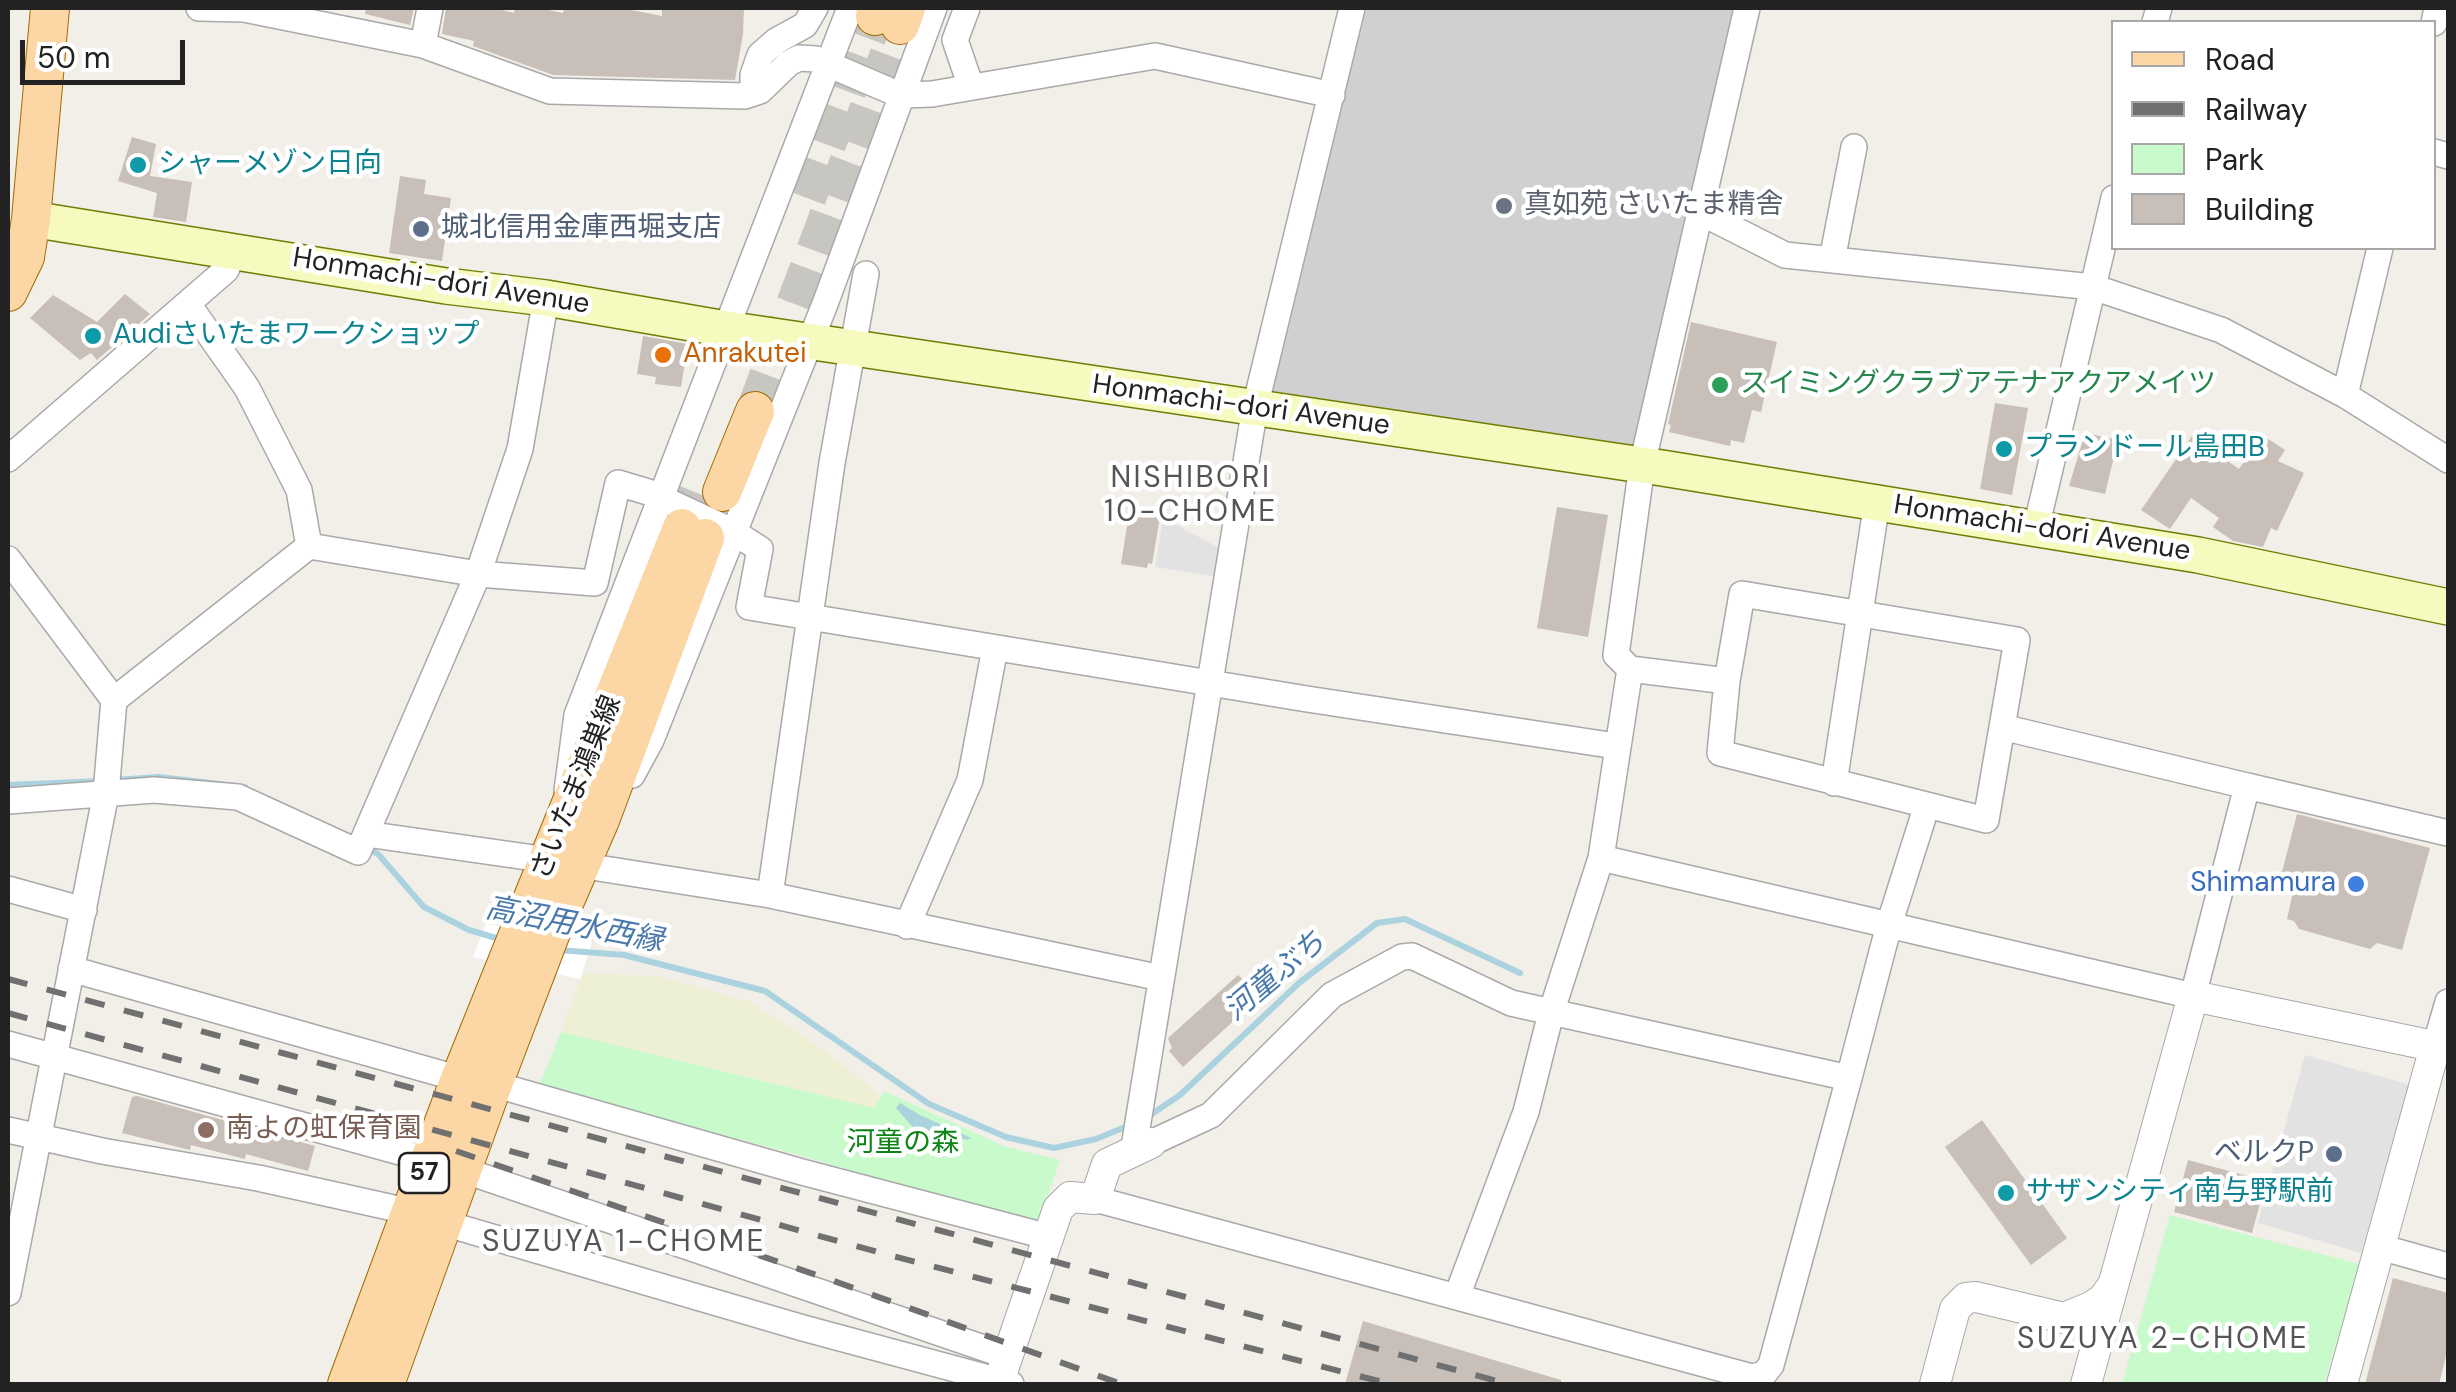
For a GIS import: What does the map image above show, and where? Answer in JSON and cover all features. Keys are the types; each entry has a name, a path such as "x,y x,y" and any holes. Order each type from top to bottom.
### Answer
{"main road":[{"path":"8,292 25,257 19,219 50,8"},
{"name":"Honmachi-dori Avenue","path":"19,219 546,298 726,330 1878,502 2216,558 2448,607"},
{"path":"712,487 743,406"},
{"name":"さいたま鴻巣線","path":"347,1384 427,1217 528,950 706,532"},
{"name":"さいたま鴻巣線","path":"385,1384 427,1217"}],"street":[{"path":"199,8 244,9 424,46 550,92 744,96 772,82 799,58 816,60 900,95 1156,56 1332,94"},
{"path":"424,46 430,8"},
{"path":"753,93 752,75 760,55 805,25 815,8"},
{"path":"583,819 637,766 651,740 706,532 810,341 934,8"},
{"path":"967,8 956,40 971,87"},
{"path":"1139,1134 1208,682 1255,407 1352,8"},
{"path":"1727,681 1630,669 1616,655 1642,465 1747,8"},
{"path":"583,819 571,744 577,714 829,66 882,13"},
{"path":"1832,260 1854,147"},
{"path":"2036,528 2111,210"},
{"path":"1700,212 1785,255 2092,287 2221,330 2345,395 2448,460"},
{"path":"8,459 226,270 235,250"},
{"path":"2345,395 2380,250"},
{"path":"770,895 832,463 866,274"},
{"path":"363,840 478,574 520,448 546,298"},
{"path":"188,304 248,388 299,490 309,546"},
{"path":"114,700 309,546 478,574 595,583 618,483 660,497 706,532 760,550 748,607 1616,746"},
{"path":"1834,783 1878,502"},
{"path":"8,559 114,700 106,782 84,910 8,1294"},
{"path":"1742,594 1860,614 2017,640 1986,820 1720,753 1742,594"},
{"path":"907,926 970,780 995,648"},
{"path":"1457,1296 1526,1112 1551,1013 1602,858 1630,669"},
{"path":"2002,727 2448,833"},
{"path":"8,800 106,782 238,798 363,840 564,862 770,895 1161,978"},
{"path":"2090,1371 2247,786"},
{"path":"1004,1377 1058,1209 1076,1196 1752,1377 1764,1374 1771,1364 1890,925 1927,805"},
{"path":"1602,858 2193,996 2442,1048"},
{"path":"8,889 84,910"},
{"path":"1095,1199 1104,1168 1139,1134 1211,1115 1332,995 1412,956 1511,1003 1849,1078"},
{"path":"71,969 1048,1237"},
{"path":"2342,1384 2442,1048 2448,1002"},
{"path":"8,1044 446,1165 1004,1377"},
{"path":"8,1130 258,1178 427,1217 803,1328 1004,1377"},
{"path":"2380,1247 2448,1266"},
{"path":"2064,1318 2092,1307 2114,1282"},
{"path":"1935,1384 1954,1310 1966,1298 1976,1296 2064,1318 2090,1342 2090,1371"}],"shaded area":[{"name":"真如苑 さいたま精舎","path":"1360,8 1739,11 1640,444 1628,451 1269,401"},
{"path":"1163,518 1225,551 1221,570 1214,576 1155,567"},
{"name":"ベルクP","path":"2305,1055 2410,1085 2361,1253 2258,1223"}],"green space":[{"path":"583,973 659,976 750,1002 820,1047 879,1093 879,1099 874,1108 561,1032"},
{"name":"河童の森","path":"561,1032 874,1108 884,1091 1006,1147 1060,1160 1037,1227 799,1155 539,1086"},
{"path":"2170,1215 2360,1264 2324,1384 2122,1384"}],"water":[{"path":"900,1103 971,1138 946,1134 937,1150 932,1151 923,1146 917,1132 896,1108"}],"pier":[{"path":"486,924 592,942 580,979 473,957"}],"building":[{"path":"366,8 414,8 410,25 365,14"},
{"path":"446,8 494,8 514,13 515,8 539,8 563,13 564,8 621,8 662,16 662,8 744,8 743,34 735,80 553,75 473,46 474,41 442,34"},
{"path":"132,137 156,144 150,176 192,182 186,222 153,217 157,193 118,181"},
{"path":"400,176 426,180 424,194 451,198 442,261 389,253"},
{"name":"Audiさいたまワークショップ","path":"125,294 150,314 97,360 91,353 80,360 30,318 53,295 97,322"},
{"path":"1691,322 1777,342 1761,412 1752,410 1744,443 1731,440 1730,446 1669,432"},
{"path":"643,336 688,344 681,387 655,384 656,377 637,374"},
{"name":"プランドール島田B","path":"1995,403 2028,408 2012,495 1980,489"},
{"path":"2085,433 2118,440 2105,494 2069,486"},
{"path":"2262,435 2285,450 2278,461 2304,473 2277,531 2271,528 2263,547 2233,541 2213,527 2219,518 2191,498 2170,529 2141,510 2192,436 2239,469"},
{"path":"1130,507 1156,511 1155,516 1160,517 1152,564 1148,563 1147,568 1121,564"},
{"path":"1557,507 1608,515 1588,637 1537,628"},
{"path":"2297,814 2430,848 2402,950 2377,943 2370,949 2299,929 2287,919 2296,878 2282,872"},
{"path":"1238,975 1261,996 1183,1067 1169,1051 1172,1048 1168,1038"},
{"path":"132,1097 315,1146 308,1171 246,1154 245,1159 191,1145 190,1150 122,1133"},
{"name":"サザンシティ南与野駅前","path":"1982,1120 2067,1238 2031,1265 1945,1147"},
{"path":"2188,1160 2266,1181 2252,1233 2174,1212"},
{"path":"2393,1278 2448,1293 2448,1348 2439,1384 2365,1384"},
{"path":"1363,1321 1561,1380 1561,1384 1345,1384"}],"waterway":[{"name":"高沼用水西縁","path":"114,780 159,777 245,787"},
{"name":"高沼用水西縁","path":"8,785 101,781"},
{"name":"高沼用水西縁","path":"368,849 378,854 424,907 469,930 503,940"},
{"name":"河童ぶち","path":"1146,1118 1180,1095 1299,983 1377,923 1405,919 1520,973"},
{"name":"高沼用水西縁","path":"559,950 624,955 765,991 929,1104 1006,1137 1054,1148 1096,1139 1130,1125"}],"tunnel":[{"path":"807,198 875,16"},
{"path":"755,411 900,25"},
{"path":"682,528 701,482"}],"railway":[{"path":"8,979 1508,1384"},
{"path":"8,1013 885,1254 1390,1384"},
{"path":"456,1151 1121,1384"}],"place":[{"name":"シャーメゾン日向","path":"138,165"},
{"name":"真如苑 さいたま精舎","path":"1504,206"},
{"name":"城北信用金庫西堀支店","path":"421,229"},
{"name":"Audiさいたまワークショップ","path":"93,336"},
{"name":"Anrakutei","path":"663,355"},
{"name":"スイミングクラブアテナアクアメイツ","path":"1720,385"},
{"name":"プランドール島田B","path":"2004,449"},
{"name":"Shimamura","path":"2356,884"},
{"name":"南よの虹保育園","path":"206,1130"},
{"name":"ベルクP","path":"2334,1154"},
{"name":"サザンシティ南与野駅前","path":"2006,1193"}],"district":[{"name":"NISHIBORI 10-CHOME","path":"1191,496"},
{"name":"SUZUYA 1-CHOME","path":"624,1243"},
{"name":"SUZUYA 2-CHOME","path":"2163,1340"}]}
